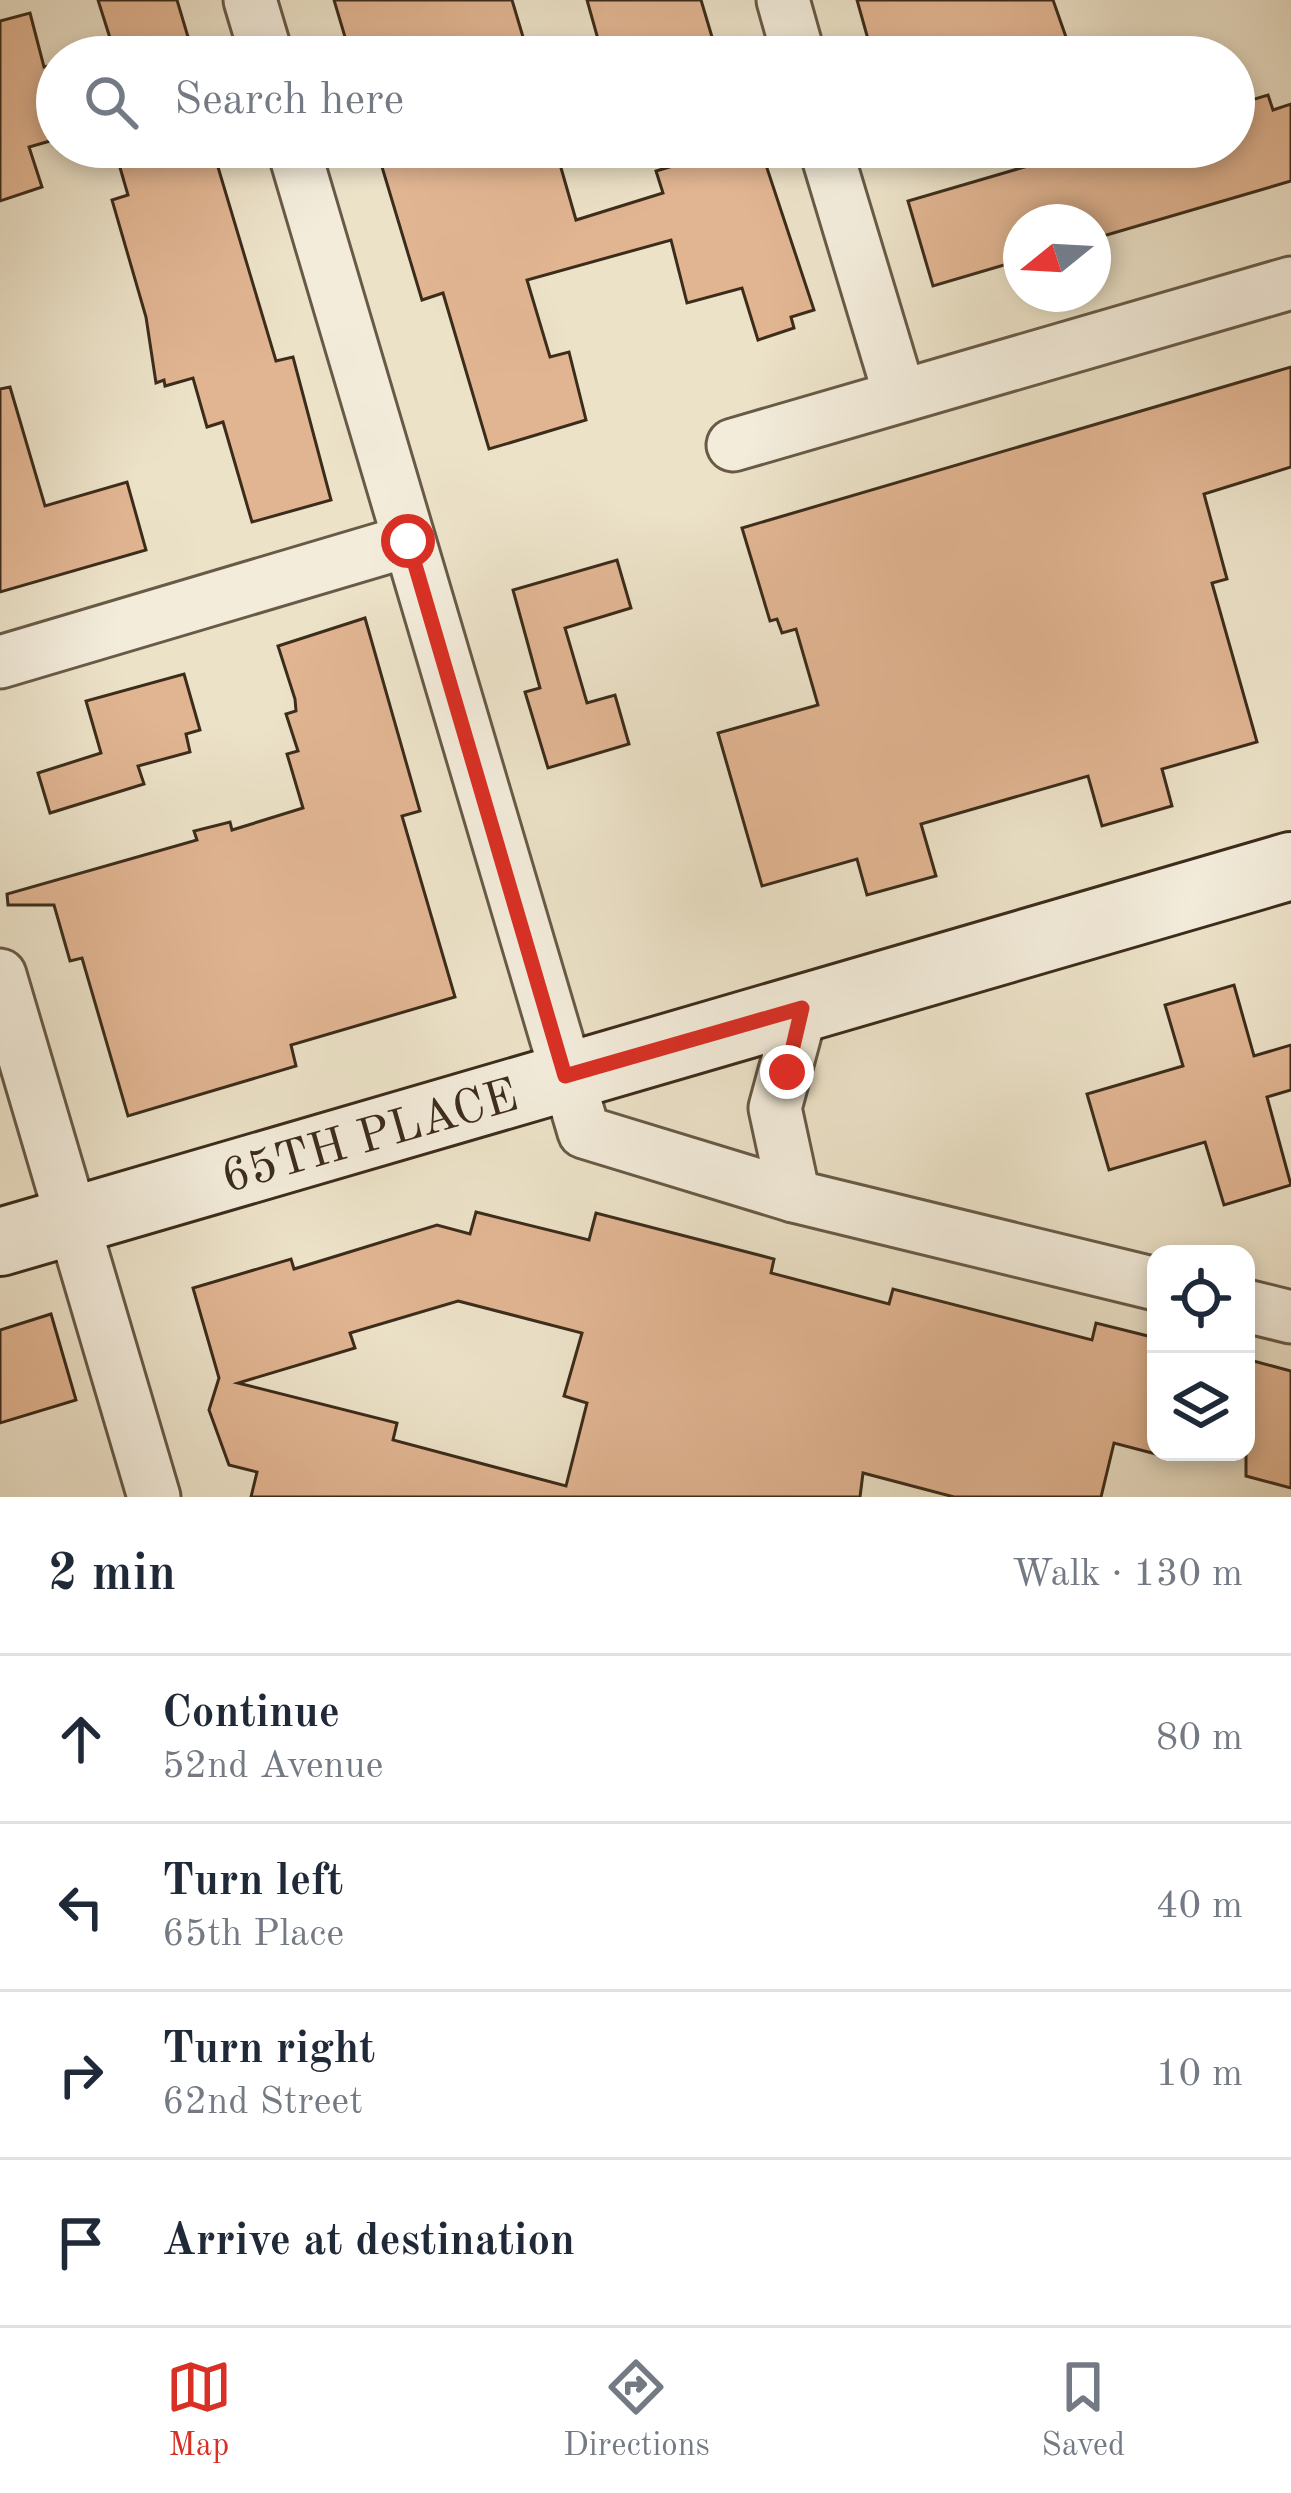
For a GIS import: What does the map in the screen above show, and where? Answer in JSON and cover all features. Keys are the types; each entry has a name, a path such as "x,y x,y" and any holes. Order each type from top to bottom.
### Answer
{"street":[{"path":"250,0 261,36"},
{"path":"783,0 793,36"},
{"path":"299,168 584,1132 794,1196 1147,1282"},
{"path":"831,168 900,396"},
{"path":"734,445 1291,283"},
{"path":"0,662 408,541"},
{"name":"65TH PLACE","path":"0,1242 1291,866"},
{"path":"0,975 154,1497"},
{"path":"794,1196 775,1108 802,1008"},
{"path":"1255,1308 1291,1318"}],"building":[{"path":"98,0 177,0 188,36 109,36"},
{"path":"334,0 512,0 523,36 345,36"},
{"path":"587,0 701,0 712,36 597,36"},
{"path":"857,0 1053,0 1066,36 867,36"},
{"path":"30,13 36,36 36,145 29,147 42,187 0,201 0,21"},
{"path":"1268,95 1273,110 1291,104 1291,181 1111,234 1111,204 1003,204 1003,265 933,286 908,201 1021,168 1255,168 1255,99"},
{"path":"120,168 218,168 276,361 293,357 331,500 252,522 223,422 207,427 193,378 165,386 164,380 156,383 146,317 112,200 128,195"},
{"path":"382,168 561,168 576,220 663,193 656,171 666,168 767,168 814,310 791,317 794,328 758,340 742,288 687,303 671,240 527,280 550,357 569,352 586,420 489,449 443,293 422,300"},
{"path":"1291,367 1291,467 1204,494 1227,579 1212,583 1257,742 1162,769 1172,806 1102,826 1088,776 921,824 936,876 867,895 857,859 762,886 718,733 818,705 796,629 782,633 777,619 770,621 742,528"},
{"path":"10,387 45,506 127,482 146,550 0,592 0,389"},
{"path":"617,560 631,608 565,628 587,703 615,695 629,744 548,768 525,692 540,688 513,590"},
{"path":"365,618 420,811 402,816 455,997 291,1045 296,1066 128,1116 82,958 70,961 54,905 8,905 7,894 197,840 194,831 230,822 232,830 303,808 287,754 298,751 286,714 296,711 295,699 278,646"},
{"path":"184,674 200,730 186,734 190,752 138,766 144,784 50,813 38,773 101,753 86,701"},
{"path":"1234,985 1254,1056 1291,1045 1291,1090 1267,1097 1291,1185 1224,1205 1205,1142 1109,1170 1087,1094 1183,1066 1165,1005"},
{"path":"476,1212 589,1240 596,1213 774,1259 771,1273 889,1304 893,1289 1092,1340 1096,1323 1147,1336 1147,1452 1114,1443 1101,1497 954,1497 863,1473 860,1497 251,1497 257,1472 229,1465 209,1410 219,1378 193,1288 291,1259 294,1269 437,1225 470,1234","holes":["458,1301 582,1333 564,1396 587,1403 566,1486 393,1440 397,1423 238,1383 355,1348 350,1333"]},
{"path":"51,1314 76,1400 0,1423 0,1330"},
{"path":"1255,1361 1291,1371 1291,1488 1246,1476 1246,1461 1255,1461"}],"route":[{"path":"408,541 565,1076 802,1008 787,1072"}]}
